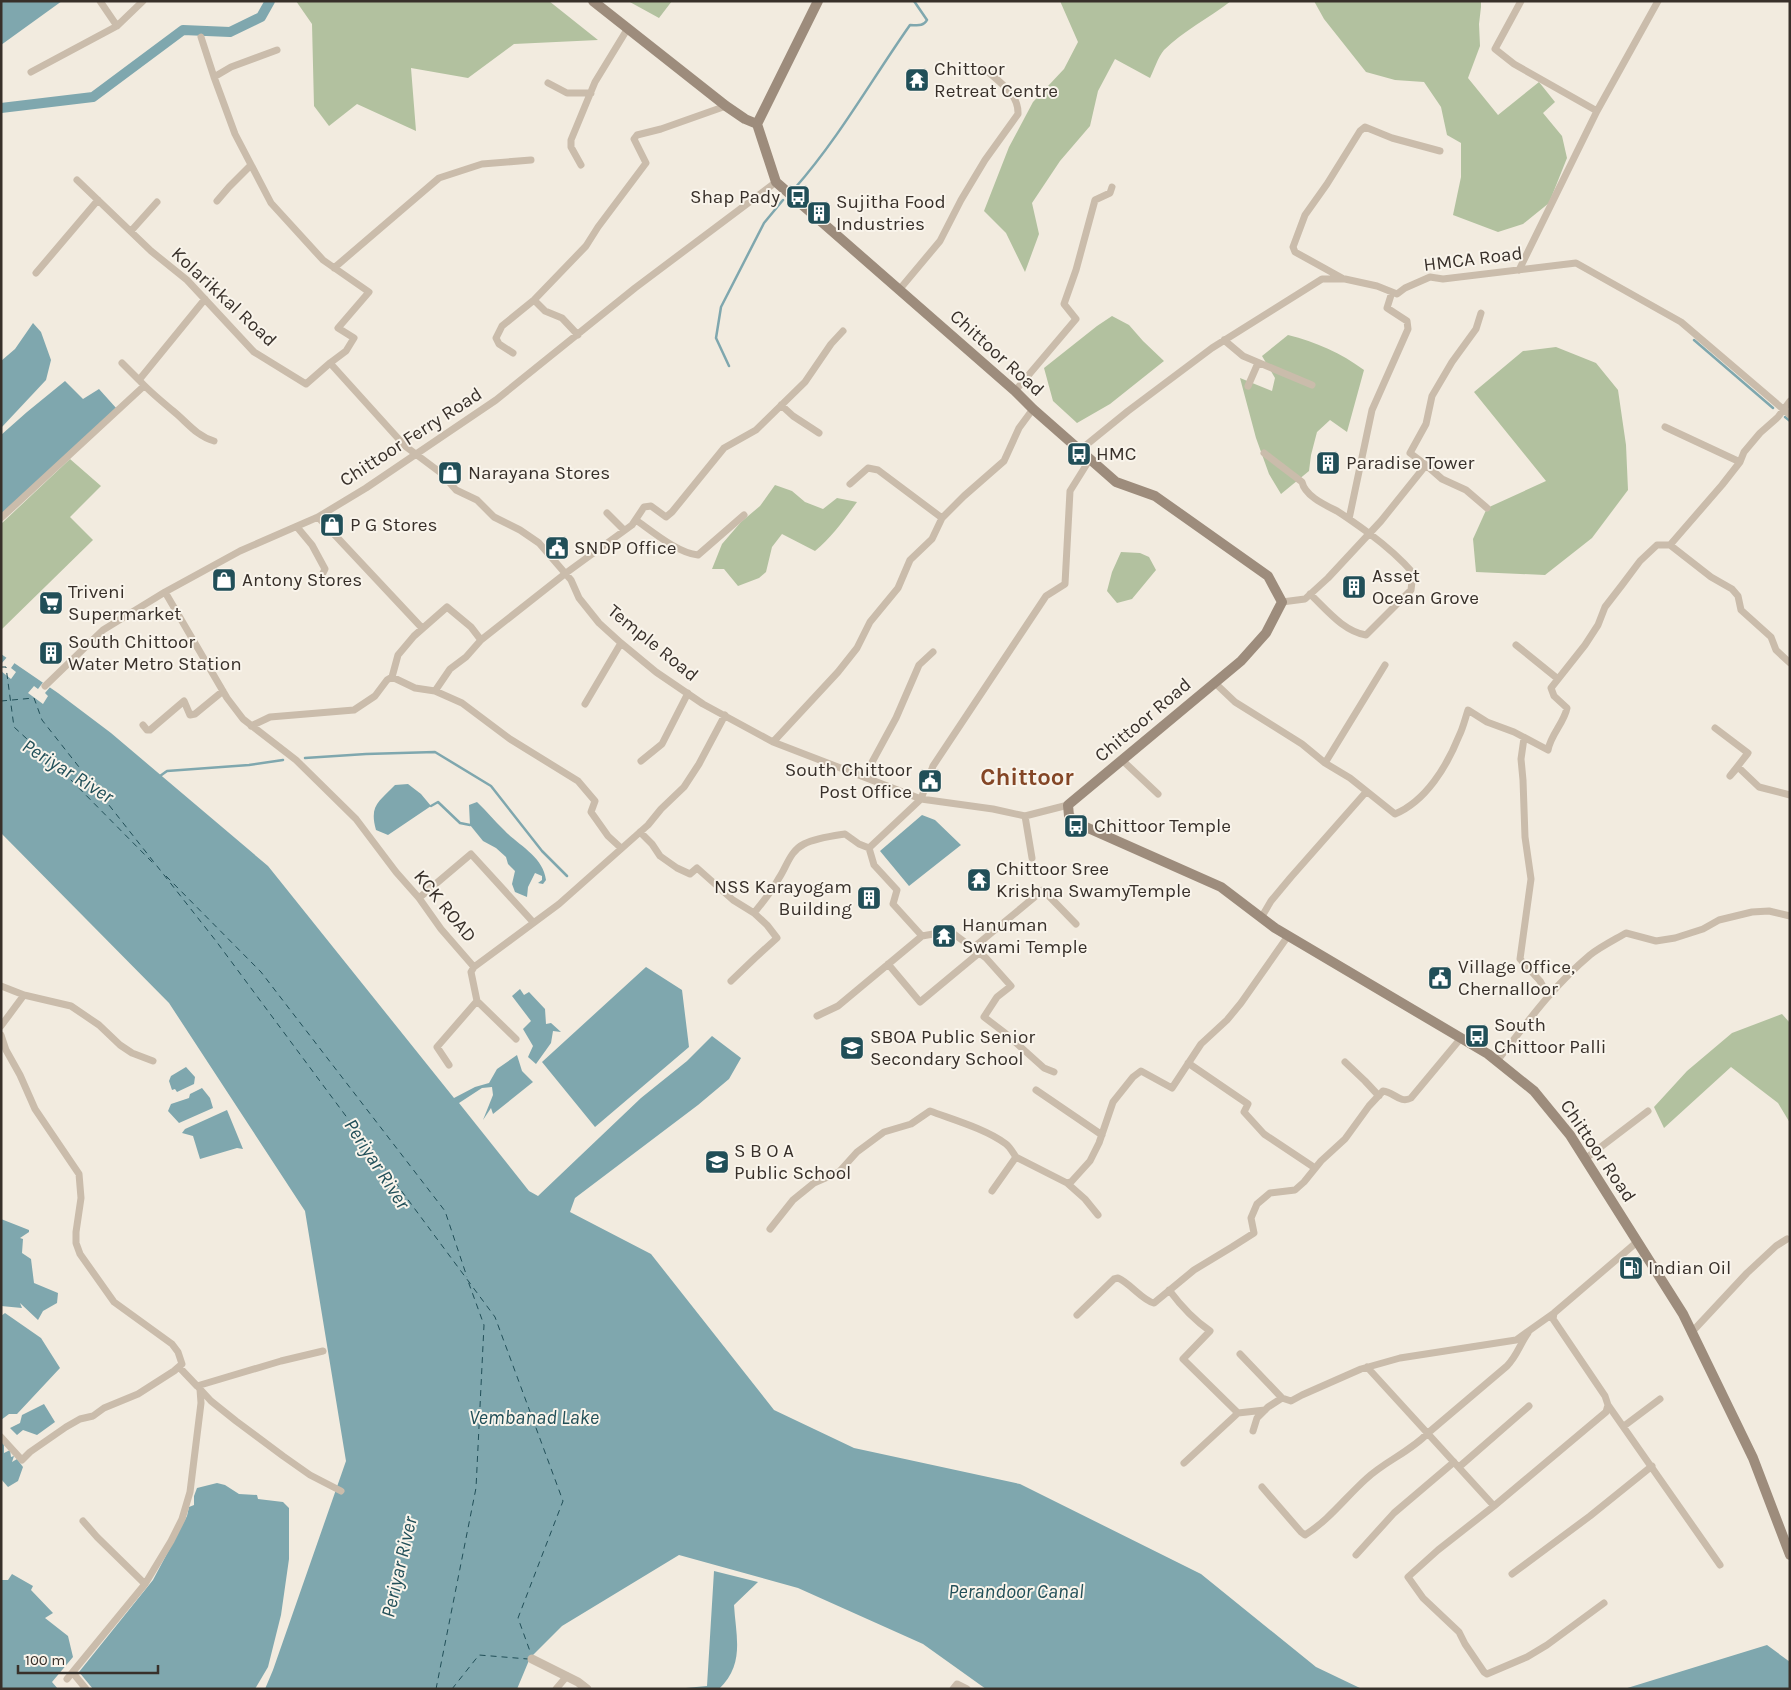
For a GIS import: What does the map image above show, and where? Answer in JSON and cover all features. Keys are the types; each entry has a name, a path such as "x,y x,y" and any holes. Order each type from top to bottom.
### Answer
{"main road":[{"path":"593,1 726,106 745,119 757,124"},
{"path":"776,182 757,124 818,1"},
{"name":"Chittoor Road","path":"776,182 1116,482 1155,496 1268,576 1282,602 1266,633 1241,661 1068,805 1070,816 1079,824 1221,887 1288,936 1488,1054 1534,1091 1570,1134 1683,1314 1753,1458 1790,1555"}],"street":[{"path":"100,1 117,26"},
{"path":"31,72 117,26 143,1"},
{"path":"1521,1 1495,49 1514,64 1598,111"},
{"path":"1519,270 1598,111 1658,1"},
{"path":"581,165 571,148 572,140 605,62 628,28"},
{"path":"201,37 234,134 271,203 323,260 369,292 338,328 354,338 346,351 330,363 405,446 416,454"},
{"path":"214,77 231,67 277,50"},
{"path":"899,290 940,241 961,200 985,160 1018,114 1018,105 1014,96 984,68"},
{"path":"548,83 567,93 591,93"},
{"path":"513,353 499,344 496,338 502,326 534,300 586,246 646,163 634,139 637,135 726,106"},
{"path":"1344,279 1295,252 1293,247 1305,215 1327,184 1360,130 1365,127 1392,138 1440,151"},
{"path":"334,268 439,178 482,164 531,160"},
{"path":"217,201 250,166"},
{"name":"Kolarikkal Road","path":"77,180 151,251 187,280 254,352 306,384 330,363"},
{"name":"Chittoor Ferry Road","path":"45,686 103,630 165,592 240,552 318,518 496,400 635,288 776,182"},
{"path":"1015,391 1076,318 1064,304 1076,270 1095,200 1110,193 1112,187"},
{"path":"36,273 98,200"},
{"path":"131,232 157,202"},
{"name":"HMCA Road","path":"1392,292 1397,294 1430,277 1443,279 1576,263 1681,322 1790,415"},
{"path":"1080,450 1128,411 1224,340 1322,279 1344,279 1376,286 1392,292 1387,308 1407,321 1408,329 1372,410 1349,520"},
{"path":"1,518 142,383 205,299"},
{"path":"534,300 545,311 562,318 578,334"},
{"path":"1481,312 1476,329 1452,362 1432,396 1426,424 1410,453 1442,479 1466,490 1487,508"},
{"path":"436,691 450,670 481,640 566,573 632,525 644,507 651,506 666,517 672,512 724,448 756,430 805,382 831,344 843,331"},
{"path":"1224,340 1243,356 1312,385"},
{"path":"122,363 196,432 204,438 214,440"},
{"path":"1248,386 1258,363"},
{"path":"1670,545 1722,486 1754,439 1778,417 1790,401"},
{"path":"781,405 793,416 819,433"},
{"path":"773,742 838,672 857,648 870,622 898,588 910,560 932,539 942,518 1004,461 1019,428 1032,409"},
{"path":"1665,427 1740,462"},
{"path":"1264,453 1302,482 1303,487 1319,501 1369,534 1400,558 1413,573 1411,590 1366,635 1356,633 1345,627 1310,594"},
{"name":"Temple Road","path":"416,454 441,473 456,490 477,500 494,517 540,543 566,573 579,598 599,623 656,672 703,704 773,742 921,799 1024,816"},
{"path":"869,848 921,799 933,766 1046,596 1065,584 1070,491 1090,459"},
{"path":"1282,602 1305,599 1381,521 1426,466"},
{"path":"850,484 868,468 878,470 942,518"},
{"path":"607,513 624,530"},
{"path":"636,520 679,548 690,554 698,555 744,515"},
{"path":"318,518 422,628"},
{"path":"297,527 312,545 324,569 319,581"},
{"path":"1215,683 1235,702 1302,744 1325,763 1350,778 1395,814 1410,806 1444,767 1460,734 1468,710 1487,722 1548,750 1549,744 1565,718 1567,708 1554,696 1551,688 1585,645 1598,625 1605,607 1656,544 1670,545 1711,577 1732,589 1738,596 1741,610 1771,637 1776,650 1790,663"},
{"name":"KCK ROAD","path":"165,592 223,691 243,719 294,758 356,819 396,872 420,898 441,928 474,967 571,894 640,832 684,787 699,764 725,715"},
{"path":"251,726 270,717 354,710 375,696 387,680 392,677 398,655 422,628 447,607 471,627 481,640"},
{"path":"585,704 621,643"},
{"path":"1516,645 1558,679"},
{"path":"864,777 896,718 919,665 933,652"},
{"path":"1325,763 1385,664"},
{"path":"392,677 415,688 436,691 462,703 525,748 578,781 595,801 591,812 608,836 621,848"},
{"path":"143,725 150,730 184,700 190,715 195,714 223,691"},
{"path":"641,761 662,744 688,693"},
{"path":"1715,728 1748,753 1730,776 1738,768 1759,787 1790,795"},
{"path":"1524,738 1521,759 1525,837 1531,879 1520,959 1540,981 1548,996"},
{"path":"1122,760 1158,794"},
{"path":"1261,918 1271,901 1291,876 1366,792"},
{"path":"1032,858 1024,816 1068,805"},
{"path":"640,832 652,844 660,856 677,868 690,874 697,868 727,895 754,913 777,938 732,981"},
{"path":"754,913 780,877 792,853 803,844 830,836 845,834 859,844 869,848"},
{"path":"869,848 874,864 897,890 893,904 922,936"},
{"path":"420,898 471,854 533,922"},
{"path":"888,964 920,1002 1044,890 1076,924"},
{"path":"1497,1061 1548,996 1591,954 1626,933 1656,941 1675,938 1703,929 1719,920 1752,912 1769,912 1790,916"},
{"path":"817,1016 838,1006 922,936 950,931 986,958 1011,986 997,997 984,1017 1044,1068 1054,1072"},
{"path":"1068,1182 1071,1182 1086,1166 1102,1134 1113,1102 1138,1073 1141,1071 1172,1088 1206,1038 1227,1020 1241,1003 1288,936"},
{"path":"474,967 471,972 477,1001 516,1039"},
{"path":"1,986 24,995 71,1006 99,1025 120,1045 132,1053 153,1061"},
{"path":"1,1026 24,995"},
{"path":"449,1065 437,1046 477,1001"},
{"path":"1,1034 6,1050 38,1115 80,1174 81,1198 76,1232 76,1243 80,1254 114,1302 172,1344 178,1352 182,1364 138,1394 104,1408 93,1416 73,1423 53,1435 22,1460 1,1437"},
{"path":"1077,1315 1114,1278 1121,1279 1150,1302 1158,1301 1194,1270 1254,1233 1251,1218 1257,1204 1270,1193 1295,1190 1304,1182 1344,1139 1383,1091 1387,1091 1405,1101 1411,1098 1461,1038"},
{"path":"1345,1062 1378,1096"},
{"path":"1188,1063 1248,1104 1244,1112 1264,1134 1315,1168"},
{"path":"1036,1090 1102,1134"},
{"path":"770,1229 793,1200 814,1183 839,1172 857,1152 884,1132 911,1124 930,1111 962,1122 988,1134 1008,1145 1016,1157 1068,1182 1098,1215"},
{"path":"1585,1159 1648,1111"},
{"path":"992,1191 1016,1157"},
{"path":"1692,1332 1747,1273 1776,1246 1787,1239"},
{"path":"1240,1354 1282,1398 1291,1401 1316,1388 1367,1367 1400,1358 1516,1340 1554,1313 1637,1242"},
{"path":"1169,1290 1181,1306 1210,1331 1183,1359 1238,1413"},
{"path":"1554,1313 1553,1319 1557,1327 1605,1396 1608,1405 1720,1565"},
{"path":"1262,1487 1301,1532 1306,1535 1325,1520 1367,1478 1417,1445 1428,1433 1515,1358 1520,1345 1528,1333"},
{"path":"199,1388 281,1361 323,1351"},
{"path":"179,1367 236,1421 296,1466 341,1491"},
{"path":"1367,1367 1494,1506"},
{"path":"66,1680 145,1584 182,1519 190,1492 201,1404 199,1388"},
{"path":"1253,1431 1257,1418 1282,1398"},
{"path":"1624,1426 1660,1398"},
{"path":"1604,1603 1527,1657 1487,1674 1465,1644 1459,1632 1423,1598 1408,1577 1438,1550 1494,1506 1606,1412 1608,1405"},
{"path":"1356,1555 1394,1512 1529,1406"},
{"path":"1184,1462 1238,1413 1265,1410"},
{"path":"1512,1574 1590,1516 1652,1466"},
{"path":"83,1521 145,1584"},
{"path":"532,1659 567,1676 587,1689"},
{"path":"73,1673 86,1689"},
{"path":"556,1689 567,1676"},
{"path":"953,1689 957,1684 967,1689"}],"green space":[{"path":"296,1 549,1 598,40 514,44 468,78 411,68 416,131 357,104 329,126 314,106 312,24"},
{"path":"628,1 672,1 659,18"},
{"path":"1060,1 1231,1 1179,37 1164,50 1150,78 1115,59 1098,91 1090,126 1060,161 1032,203 1039,234 1025,272 1006,233 984,211 1009,147 1033,102 1064,69 1078,42"},
{"path":"1314,1 1481,1 1480,46 1468,78 1498,115 1539,82 1555,102 1543,113 1562,136 1567,158 1549,203 1523,224 1498,232 1453,215 1461,177 1461,143 1447,135 1441,107 1424,82 1395,80 1366,72 1324,19"},
{"path":"1112,316 1129,325 1164,361 1110,404 1077,423 1053,401 1044,368"},
{"path":"1288,335 1328,349 1364,370 1347,432 1330,420 1317,432 1309,471 1281,494 1269,474 1256,438 1240,378 1272,391 1275,378 1262,356"},
{"path":"1556,347 1596,363 1618,390 1626,445 1628,490 1592,538 1545,575 1476,572 1473,539 1487,508 1546,481 1474,392 1523,351"},
{"path":"70,459 101,486 70,517 93,540 1,630 1,524"},
{"path":"775,485 792,491 805,502 823,509 837,498 857,502 832,534 815,551 782,534 772,547 766,572 759,578 738,586 724,569 712,569 722,544 741,522 760,506"},
{"path":"1121,552 1140,553 1149,557 1156,570 1132,599 1117,603 1107,591 1112,572"},
{"path":"1782,1014 1790,1023 1790,1123 1778,1103 1731,1067 1664,1128 1654,1107 1687,1071 1732,1033"}],"water":[{"path":"1,1 62,1 1,45"},
{"path":"33,323 41,332 51,360 46,380 1,428 1,361 15,349"},
{"path":"65,381 83,399 99,389 117,409 1,515 1,435"},
{"name":"Vembanad Lake","path":"1,654 58,693 111,733 268,866 454,1098 475,1087 489,1083 497,1069 517,1055 522,1071 533,1082 493,1114 491,1108 483,1120 493,1095 492,1087 482,1088 459,1103 529,1191 538,1196 641,1098 687,1061 712,1036 741,1058 729,1079 698,1105 575,1198 570,1212 651,1254 774,1410 854,1448 1020,1484 1201,1574 1316,1667 1362,1689 986,1689 923,1644 798,1588 679,1555 562,1626 530,1658 517,1689 265,1689 346,1461 305,1211 169,1003 1,833"},
{"path":"408,784 421,794 431,806 388,835 376,830 374,815 377,804 395,785"},
{"path":"477,802 540,864 546,880 543,884 538,883 542,880 542,876 535,873 528,887 527,897 515,892 512,884 515,871 508,864 506,857 496,848 483,841 470,825 469,805"},
{"path":"922,815 935,820 961,845 909,886 880,851"},
{"path":"646,967 682,990 689,1047 595,1127 542,1062"},
{"path":"520,989 524,995 529,992 545,1009 546,1024 551,1023 561,1032 553,1031 551,1043 536,1064 528,1057 533,1046 523,1029 531,1021 512,996"},
{"path":"186,1067 195,1077 194,1084 177,1092 175,1089 172,1090 169,1081 171,1076"},
{"path":"202,1088 210,1098 213,1108 179,1123 168,1111 171,1104 189,1098 190,1094"},
{"path":"227,1110 243,1149 237,1148 200,1159 193,1136 182,1133 185,1129"},
{"path":"1,1219 29,1230 20,1238 23,1239 22,1253 31,1259 34,1283 58,1293 57,1303 43,1311 38,1320 20,1303 22,1308 1,1306"},
{"path":"5,1313 41,1338 60,1368 17,1414 9,1414 1,1420 1,1316"},
{"path":"44,1404 55,1422 37,1435 23,1430 17,1435 10,1428 20,1423 22,1415"},
{"path":"1,1441 4,1442 4,1453 10,1450 11,1457 14,1456 12,1462 17,1459 23,1467 18,1481 8,1487 1,1479"},
{"path":"217,1483 225,1485 239,1494 257,1495 258,1499 283,1502 289,1508 289,1559 281,1615 268,1667 255,1689 93,1689 79,1672 153,1580 187,1516 189,1507 194,1505 194,1496 197,1488"},
{"path":"714,1571 758,1582 734,1605 737,1650 733,1670 719,1689 675,1689 707,1686"},
{"path":"12,1574 33,1586 31,1590 53,1613 45,1618 68,1636 73,1657 52,1682 58,1689 1,1689 1,1580 8,1580"},
{"path":"1767,1645 1790,1662 1790,1689 1624,1689"}],"pier":[{"path":"8,656 16,661 11,668 16,672 11,679 1,671 1,664"},
{"path":"44,681 51,686 45,693 48,696 43,704 28,693 34,686 38,689"}],"waterway":[{"path":"1,108 93,97 183,30 230,32 261,17 270,1"},
{"path":"795,188 841,129 910,25 922,25 927,20 914,1"},
{"path":"729,366 716,338 721,307 764,223 783,200"},
{"path":"1694,340 1773,408"},
{"path":"1785,417 1790,421"},
{"path":"305,758 435,752 491,786 542,851 567,876"},
{"path":"160,776 167,771 249,765 283,760"},
{"path":"431,806 438,802 460,823 470,825"}],"ferry route":[{"path":"1,667 6,667 14,727 66,775 155,865"},
{"path":"1,701 34,698 42,720 216,941 495,1317 563,1501 518,1618 531,1654"},
{"path":"166,876 261,972 445,1211 467,1277"},
{"path":"436,1689 476,1488 484,1325 468,1281"},
{"path":"452,1689 479,1655 528,1659"}],"place":[{"name":"Chittoor Retreat Centre","path":"917,80"},
{"name":"Shap Pady","path":"798,197"},
{"name":"Sujitha Food Industries","path":"819,213"},
{"name":"HMC","path":"1079,454"},
{"name":"Paradise Tower","path":"1328,463"},
{"name":"Narayana Stores","path":"450,473"},
{"name":"P G Stores","path":"332,525"},
{"name":"SNDP Office","path":"557,548"},
{"name":"Antony Stores","path":"224,580"},
{"name":"Asset Ocean Grove","path":"1354,587"},
{"name":"Triveni Supermarket","path":"51,603"},
{"name":"South Chittoor Water Metro Station","path":"51,653"},
{"name":"South Chittoor Post Office","path":"930,781"},
{"name":"Chittoor Temple","path":"1076,826"},
{"name":"Chittoor Sree Krishna SwamyTemple","path":"979,880"},
{"name":"NSS Karayogam Building","path":"869,898"},
{"name":"Hanuman Swami Temple","path":"944,936"},
{"name":"Village Office, Chernalloor","path":"1440,978"},
{"name":"South Chittoor Palli","path":"1477,1036"},
{"name":"SBOA Public Senior Secondary School","path":"852,1048"},
{"name":"S B O A Public School","path":"717,1162"},
{"name":"Indian Oil","path":"1631,1268"}],"district":[{"name":"Chittoor","path":"1027,777"}],"water label":[{"name":"Periyar River","path":"68,771"},
{"name":"Periyar River","path":"377,1164"},
{"name":"Periyar River","path":"399,1567"},
{"name":"Perandoor Canal","path":"1016,1591"}]}
